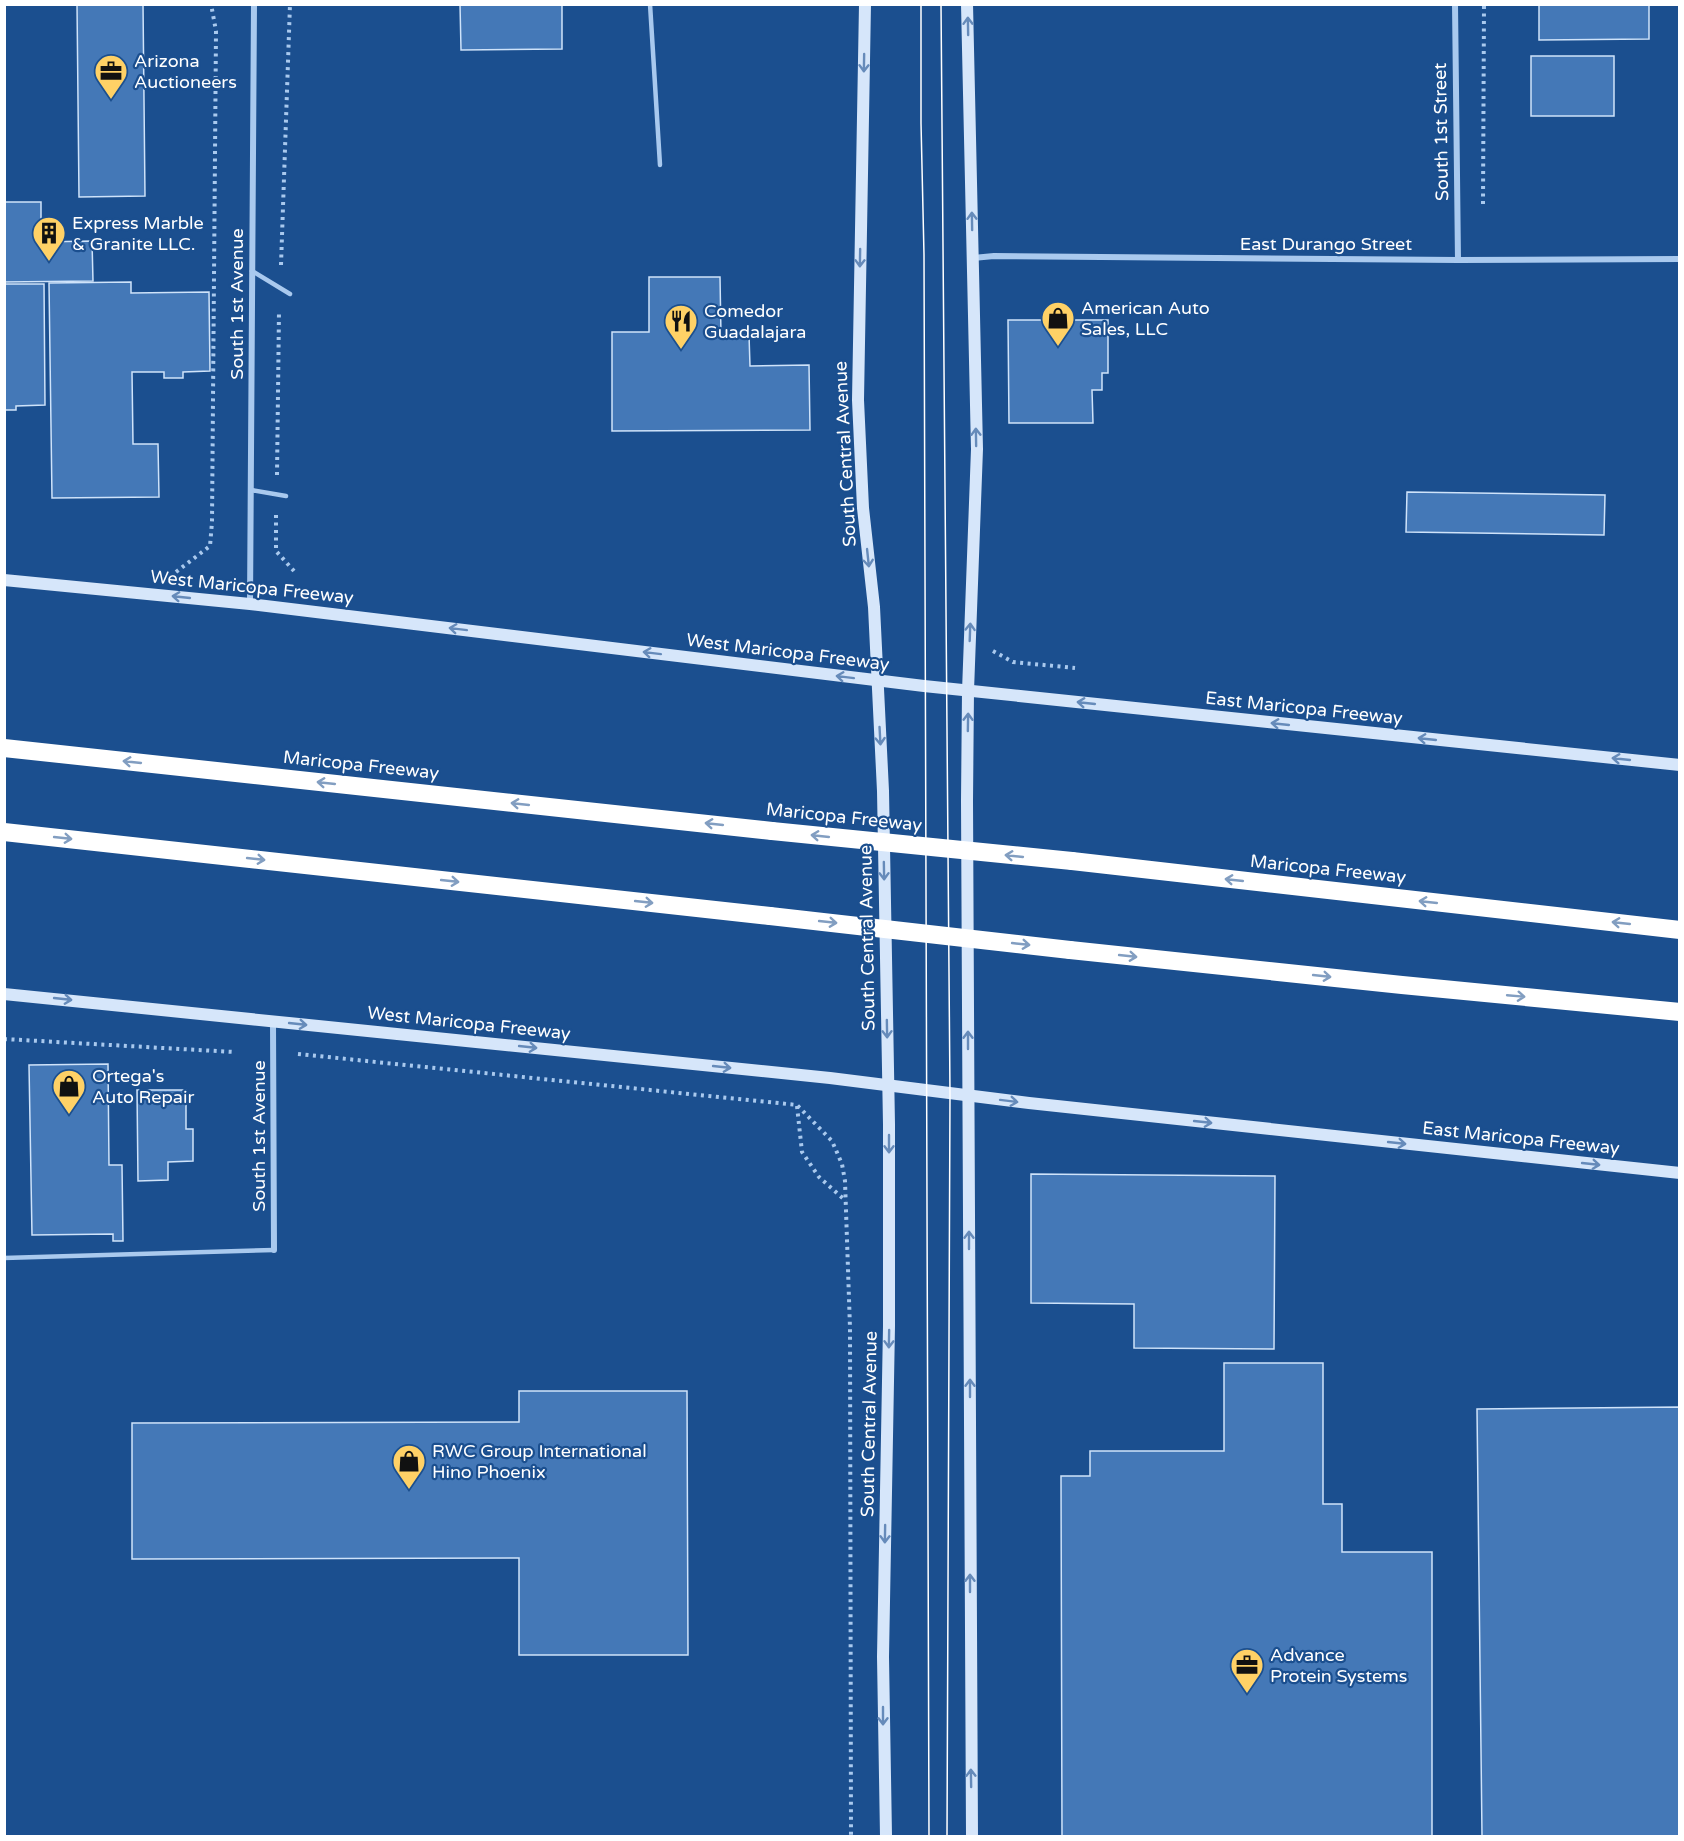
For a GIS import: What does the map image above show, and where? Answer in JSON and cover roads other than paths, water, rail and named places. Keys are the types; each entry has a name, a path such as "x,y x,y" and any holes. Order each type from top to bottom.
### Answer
{"highway":[{"name":"Maricopa Freeway","path":"4,748 1072,861 1680,930"},
{"path":"4,832 1070,950 1680,1012"}],"main road":[{"name":"South Central Avenue","path":"865,4 858,400 863,508 874,608 883,791 889,1326 883,1657 886,1836"},
{"path":"967,4 977,448 968,691 967,813 972,1836"},
{"name":"West Maricopa Freeway","path":"4,580 250,604 924,686"},
{"name":"East Maricopa Freeway","path":"924,686 1680,765"},
{"name":"West Maricopa Freeway","path":"4,993 930,1091"},
{"name":"East Maricopa Freeway","path":"930,1091 1680,1173"}],"street":[{"name":"South 1st Avenue","path":"250,604 254,4"},
{"name":"South 1st Street","path":"1455,4 1458,260"},
{"name":"East Durango Street","path":"973,258 994,256 1458,260 1680,259"},
{"name":"South 1st Avenue","path":"273,1021 274,1250"}],"lane":[{"path":"650,4 660,165"},
{"path":"252,271 290,294"},
{"path":"251,490 286,496"},
{"path":"4,1258 274,1250"}],"tram line":[{"path":"921,4 924,255 929,1836"},
{"path":"941,4 950,1093 947,1836"}],"place":[{"name":"Arizona Auctioneers","path":"111,100"},
{"name":"Express Marble & Granite LLC.","path":"49,262"},
{"name":"American Auto Sales, LLC","path":"1058,347"},
{"name":"Comedor Guadalajara","path":"681,350"},
{"name":"Ortega's Auto Repair","path":"69,1115"},
{"name":"RWC Group International Hino Phoenix","path":"409,1490"},
{"name":"Advance Protein Systems","path":"1247,1694"}]}
